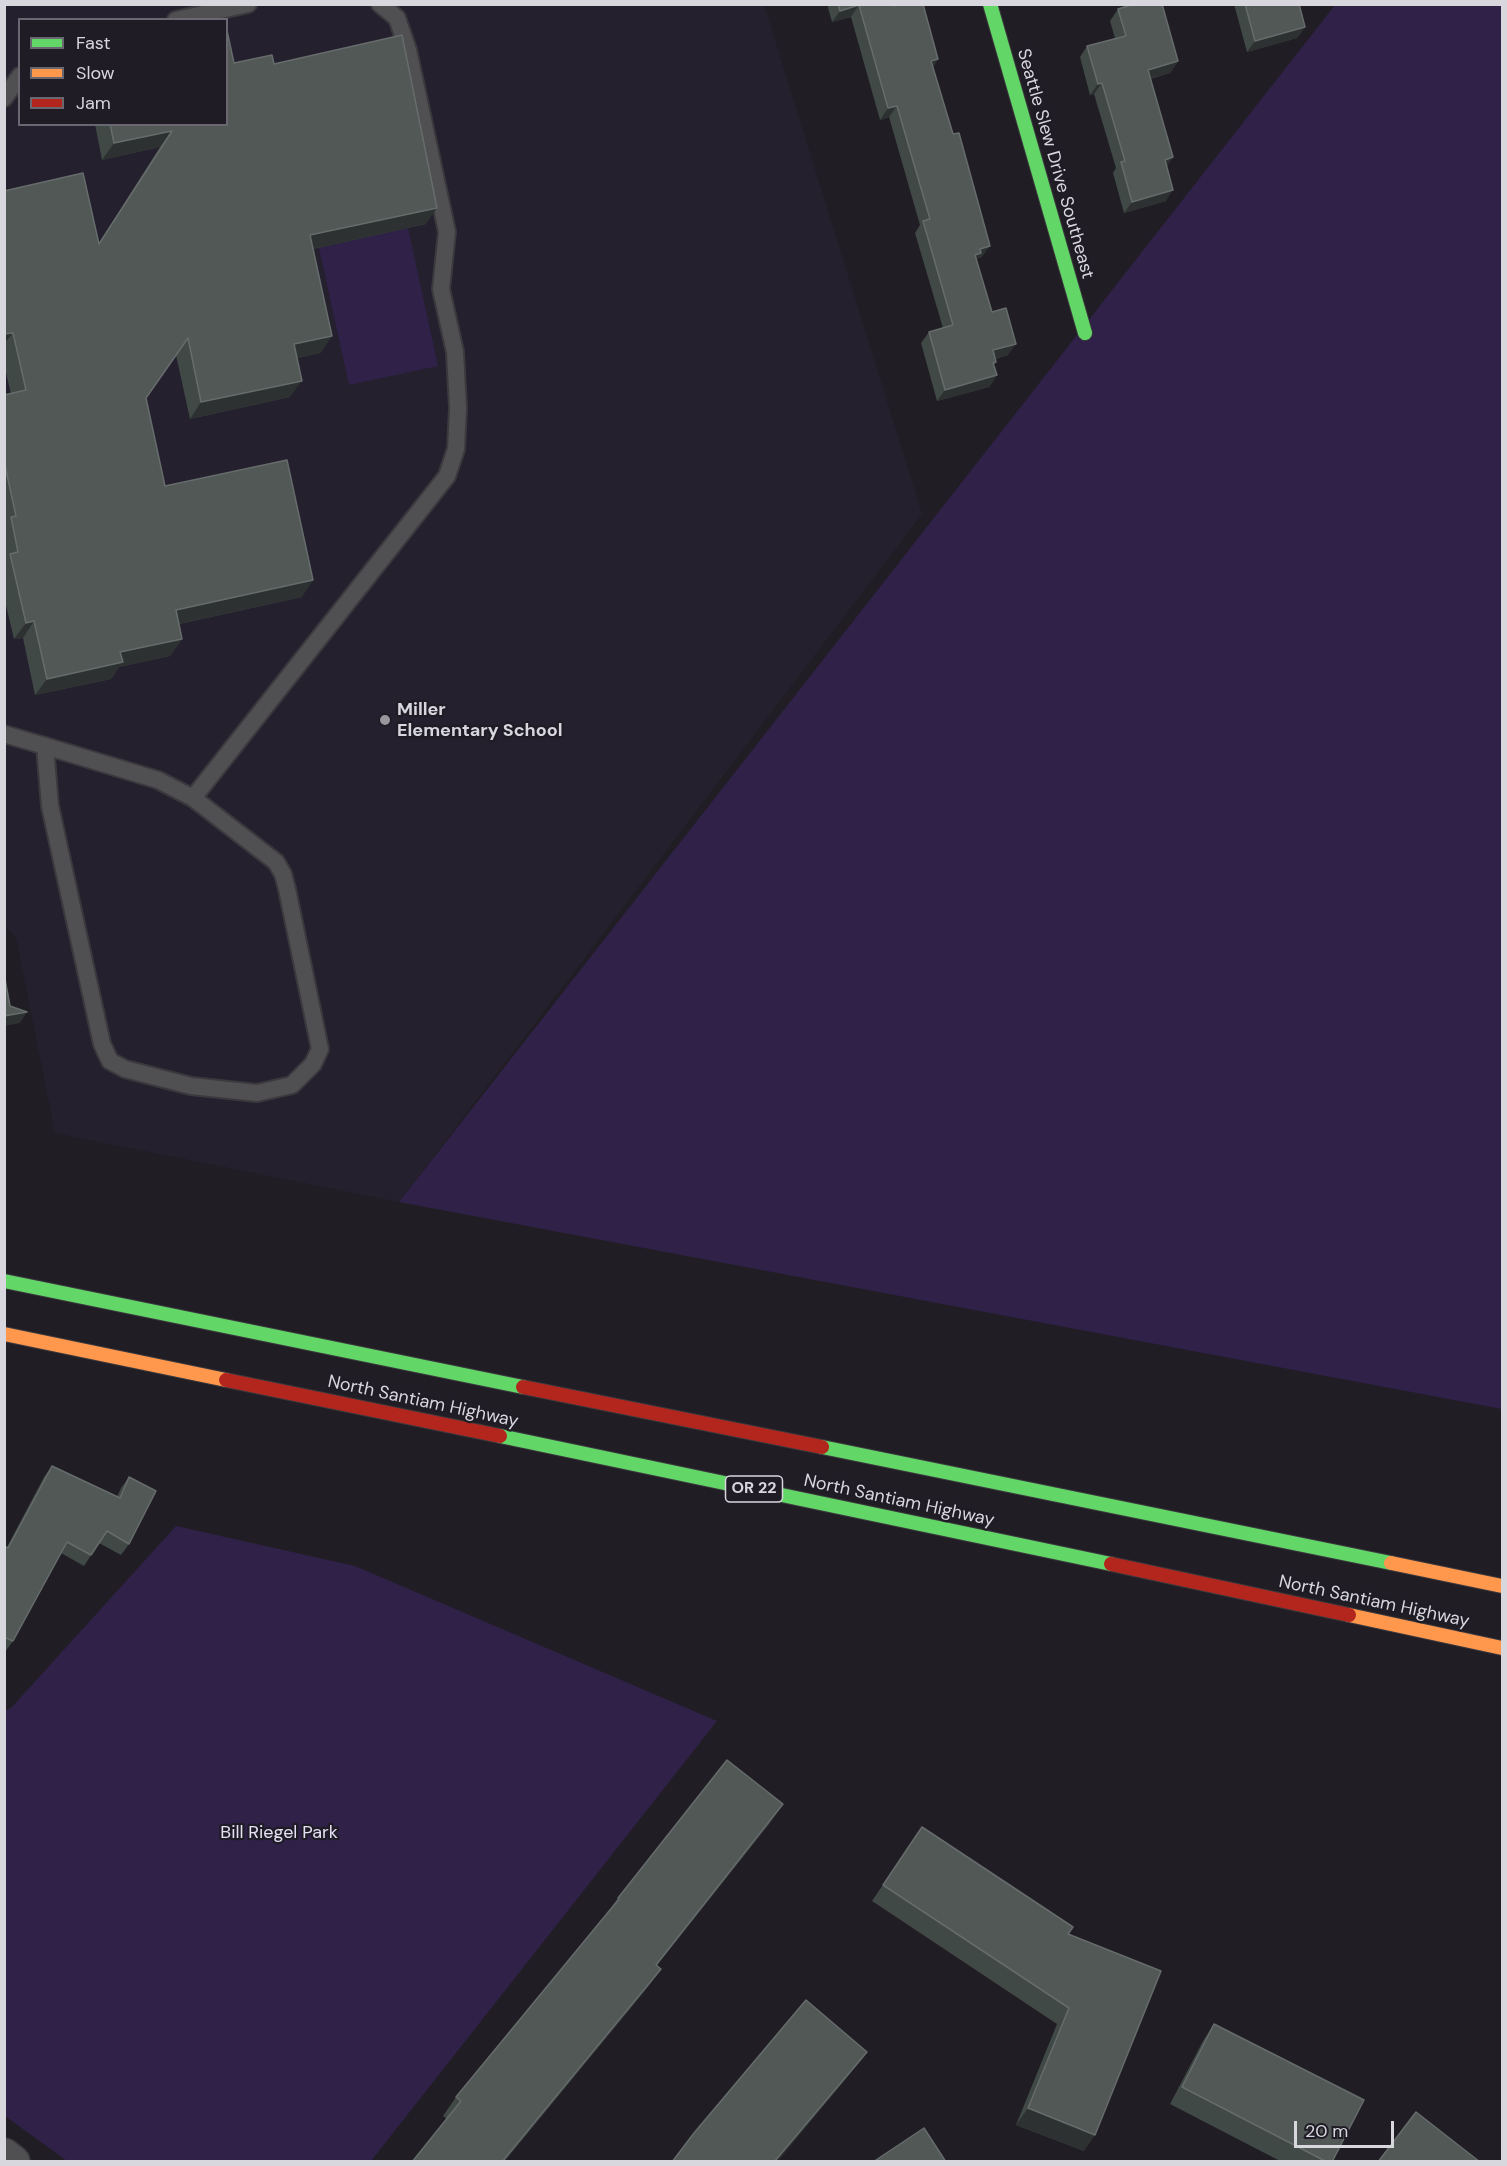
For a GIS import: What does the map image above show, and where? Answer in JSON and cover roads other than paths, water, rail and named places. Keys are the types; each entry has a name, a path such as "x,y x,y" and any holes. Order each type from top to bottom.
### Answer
{"main road":[{"name":"Seattle Slew Drive Southeast","path":"990,4 1085,333"},
{"name":"North Santiam Highway","path":"4,1281 1503,1586"},
{"name":"North Santiam Highway","path":"4,1334 821,1503 1503,1648"}],"street":[{"path":"4,2155 13,2162"}],"lane":[{"path":"185,18 248,4"},
{"path":"194,798 447,476 456,449 458,408 455,352 441,289 447,232 408,50 397,18 380,4"},
{"path":"4,98 18,79"},
{"path":"4,734 45,746 158,780 194,798 276,862 283,874 320,1048 313,1064 292,1085 257,1093 191,1086 125,1070 110,1061 102,1044 50,806 45,746"}],"place":[{"name":"Miller Elementary School","path":"385,720"}],"park label":[{"name":"Bill Riegel Park","path":"279,1833"}]}
